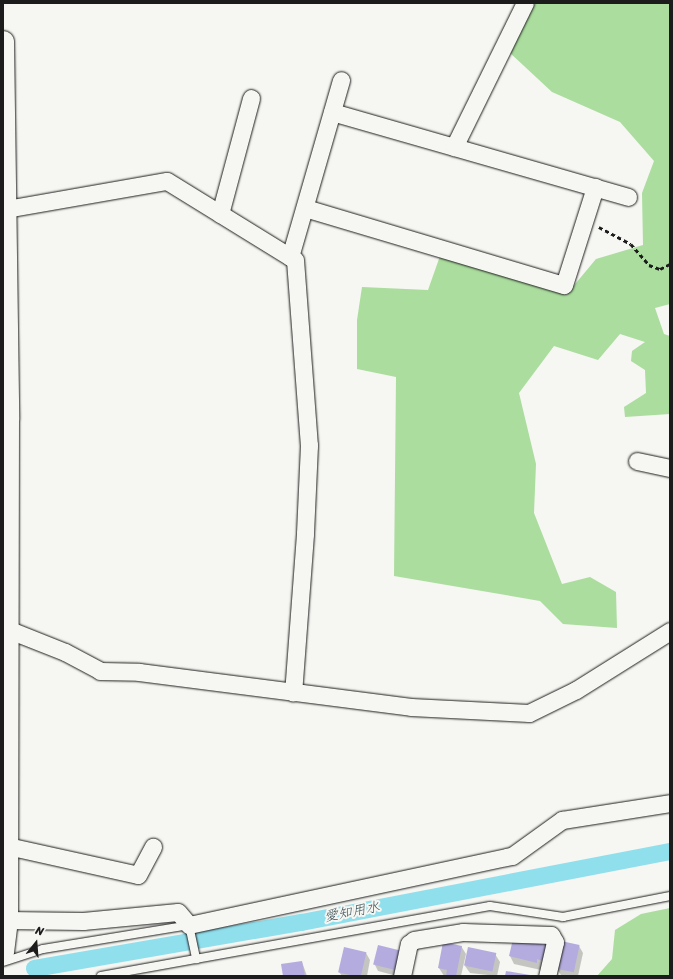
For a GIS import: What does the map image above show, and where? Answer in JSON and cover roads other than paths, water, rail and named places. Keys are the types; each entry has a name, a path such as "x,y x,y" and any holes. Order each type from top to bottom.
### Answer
{"main road":[{"path":"3,42 4,178 6,209 7,629 5,846 8,920 3,952"}],"street":[{"path":"454,147 525,3"},
{"path":"290,257 341,80"},
{"path":"220,214 251,98"},
{"path":"332,112 628,197"},
{"path":"6,209 167,181 294,260 309,445 306,534 293,693"},
{"path":"305,208 564,285 595,187"},
{"path":"637,461 670,468"},
{"path":"7,629 65,652 100,671 139,672 411,708 529,713 576,690 670,631"},
{"path":"654,641 670,649"},
{"path":"8,920 83,921 178,912 189,925 512,856 562,820 670,803"},
{"path":"5,846 138,875 153,847"},
{"path":"402,976 409,944 414,940 463,932 551,935 555,942 547,976"}],"lane":[{"path":"102,976 490,906 563,917 670,896"},
{"path":"3,962 43,949 189,925 196,959"}],"waterway":[{"name":"愛知用水","path":"34,968 301,922 670,851"}]}
